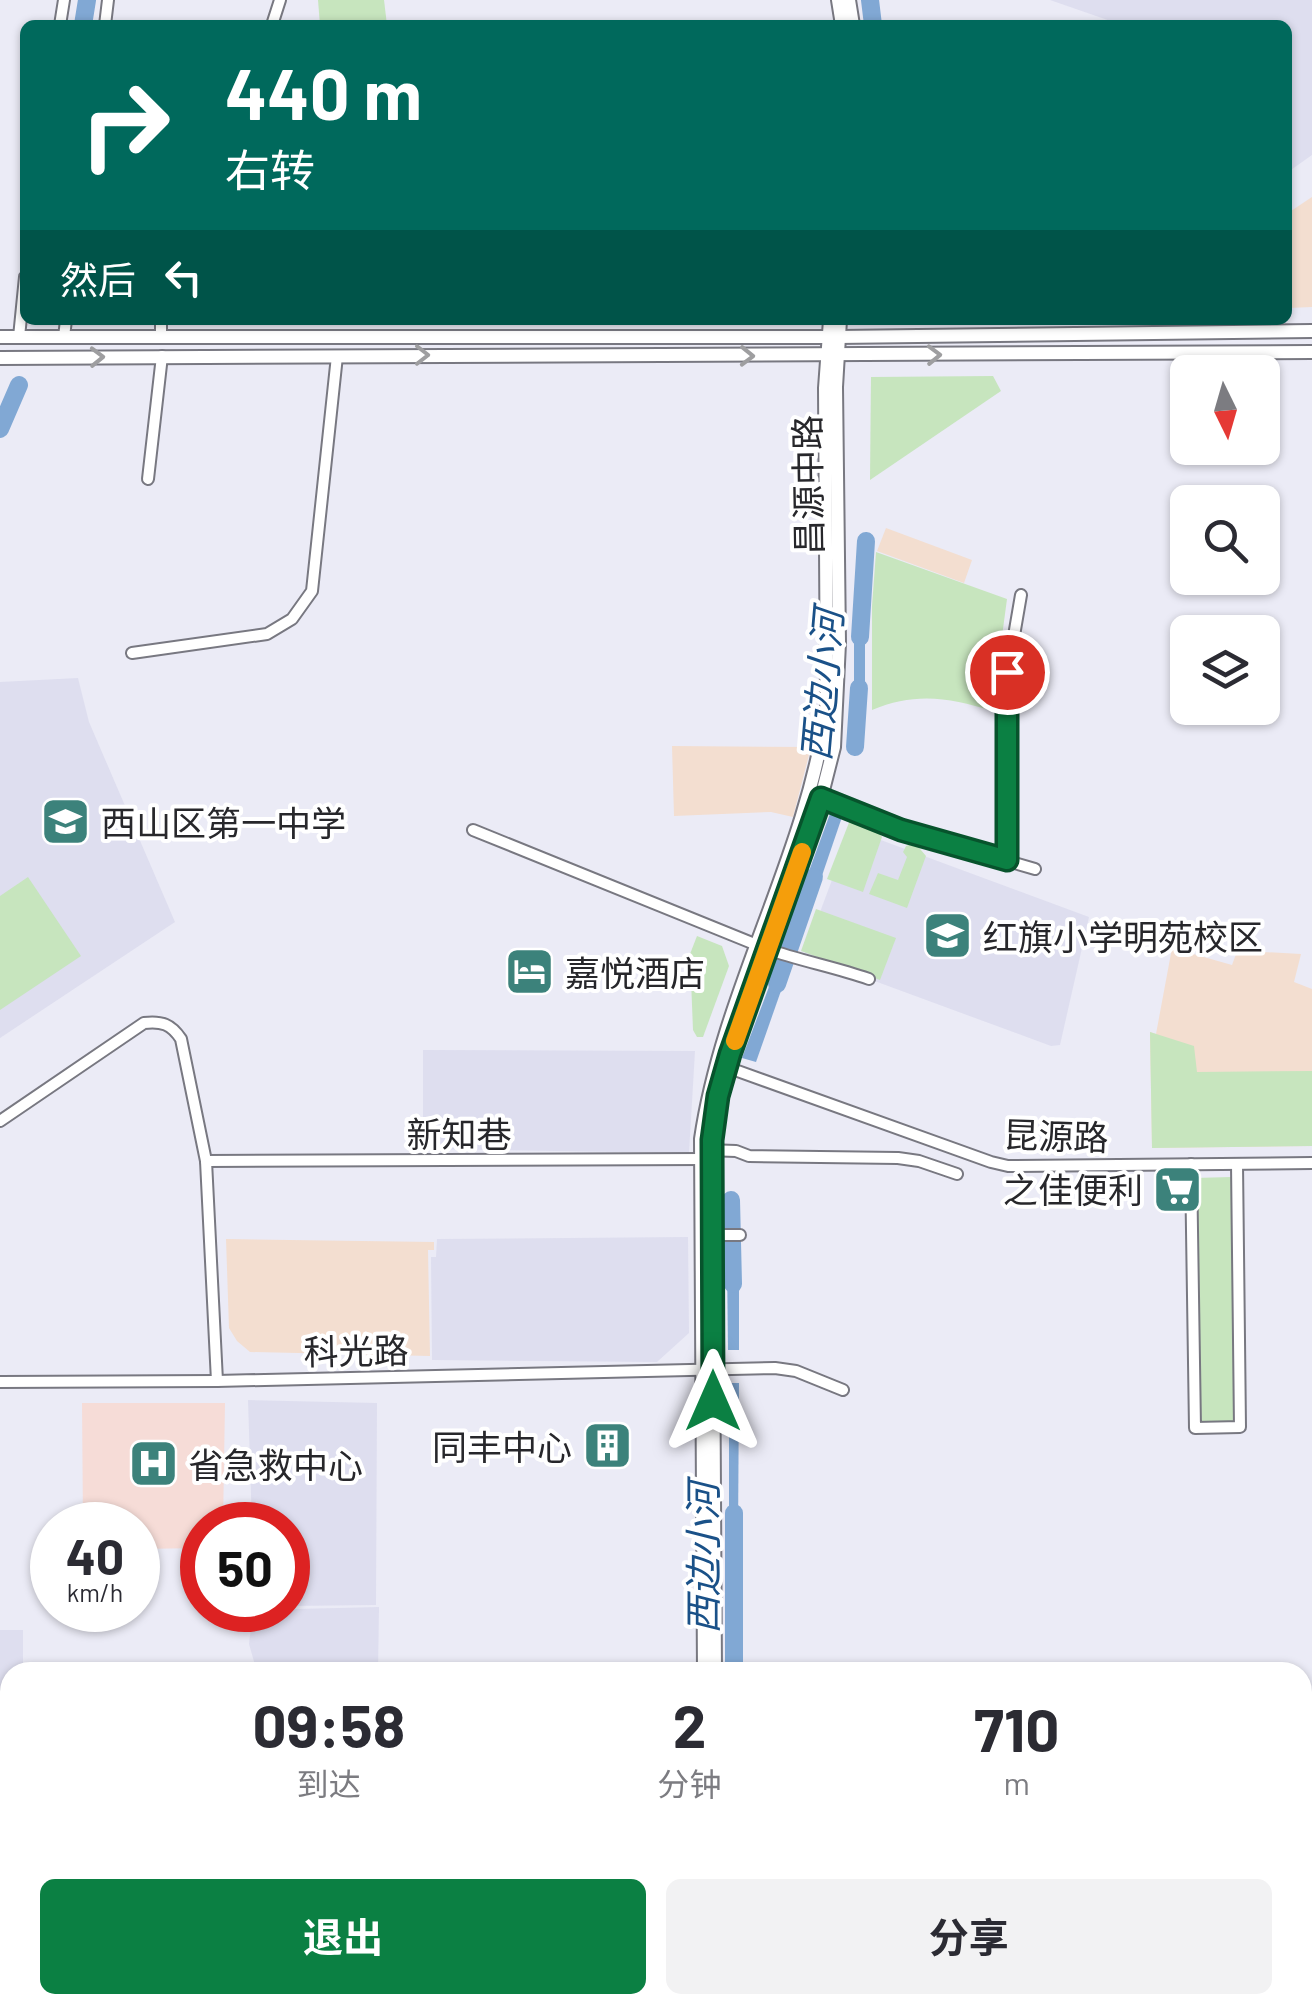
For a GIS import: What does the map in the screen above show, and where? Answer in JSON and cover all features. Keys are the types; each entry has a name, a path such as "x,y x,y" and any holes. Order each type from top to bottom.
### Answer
{"main road":[{"path":"831,325 832,337"},
{"path":"832,337 838,325"},
{"path":"0,337 64,337 161,327 832,337 1312,331"},
{"name":"昌源中路","path":"704,1662 708,1094 725,1067 819,798 817,771 828,706 832,337"},
{"path":"0,358 1312,352"},
{"name":"昌源中路","path":"707,1154 715,1235 707,1370 715,1662"}],"street":[{"path":"19,337 20,325"},
{"path":"64,337 65,325"},
{"path":"148,479 162,356"},
{"path":"132,653 267,634 292,619 312,591 338,356"},
{"path":"1007,860 1010,841 1005,791 1005,688 1021,595"},
{"path":"819,798 901,830 1035,868"},
{"path":"472,830 798,961 828,964 870,979"},
{"path":"0,1121 144,1023 160,1021 174,1028 181,1040 206,1161 216,1381"},
{"name":"昆源路","path":"725,1067 1008,1166 1312,1163"},
{"name":"新知巷","path":"206,1161 736,1151 749,1156 910,1160 956,1174"},
{"path":"1191,1164 1195,1428 1240,1427 1237,1164"},
{"path":"715,1235 740,1235"},
{"name":"科光路","path":"0,1382 216,1381 741,1368 796,1370 843,1390"}],"shaded area":[{"path":"1050,0 1312,0 1312,155 1292,169 1292,20 1108,20"},
{"path":"1312,197 1312,307 1292,308 1292,210"},
{"path":"886,528 972,560 964,583 877,551"},
{"name":"西山区第一中学","path":"78,678 89,722 175,922 0,1038 0,682"},
{"path":"672,746 811,747 793,817 771,812 674,816"},
{"name":"红旗小学明苑校区","path":"851,829 1089,917 1060,1045 1051,1046 804,955"},
{"path":"1239,946 1301,954 1294,982 1312,989 1312,1146 1152,1148 1150,1032 1156,1034 1172,948 1232,965"},
{"path":"423,1050 695,1051 689,1153 423,1149"},
{"path":"688,1237 689,1333 657,1362 432,1360 431,1257 436,1257 437,1239"},
{"path":"226,1239 434,1242 434,1250 428,1250 430,1356 250,1352 229,1328"},
{"path":"248,1400 377,1403 376,1605 310,1606 310,1502 251,1502"},
{"name":"省急救中心","path":"82,1403 225,1403 223,1502 180,1502 180,1548 160,1549 160,1502 83,1502"},
{"path":"379,1607 378,1662 254,1662 250,1632 310,1632 310,1609"},
{"path":"0,1630 23,1630 23,1662 0,1662"}],"green space":[{"path":"318,0 384,0 386,20 320,20"},
{"path":"993,376 1001,391 870,480 871,377"},
{"path":"876,552 1007,599 992,711 932,699 903,701 872,710"},
{"path":"850,820 882,837 863,892 827,879"},
{"path":"915,843 926,856 907,908 869,894 878,873 898,880 907,857 903,852"},
{"path":"28,877 81,956 0,1010 0,896"},
{"path":"816,909 896,938 880,980 801,951"},
{"path":"697,936 722,946 729,966 703,1037 697,1037 693,1030 690,954"},
{"path":"1150,1032 1194,1046 1197,1072 1312,1071 1312,1146 1152,1148"},
{"path":"1231,1177 1234,1422 1198,1423 1194,1178"}],"water":[{"path":"854,616 865,616 865,710 854,710"},
{"path":"831,811 842,817 814,899 801,893"},
{"path":"778,963 789,968 756,1062 742,1058"},
{"path":"739,1260 739,1350 728,1350 727,1261"},
{"path":"729,1383 739,1383 738,1537 729,1537"}],"waterway":[{"path":"84,20 87,0"},
{"name":"西边小河","path":"870,0 872,20"},
{"path":"0,429 19,385"},
{"name":"西边小河","path":"860,637 866,541"},
{"name":"西边小河","path":"855,747 859,688"},
{"name":"西边小河","path":"777,984 814,877"},
{"name":"西边小河","path":"731,1200 733,1284"},
{"name":"西边小河","path":"734,1513 734,1662"}],"slow traffic":[{"path":"735,1041 802,852"}],"place":[{"name":"西山区第一中学","path":"66,822"},
{"name":"红旗小学明苑校区","path":"948,936"},
{"name":"嘉悦酒店","path":"530,972"},
{"name":"之佳便利","path":"1178,1189"},
{"name":"同丰中心","path":"607,1446"},
{"name":"省急救中心","path":"153,1464"}],"route":[{"path":"713,1401 712,1140 718,1096 821,798 901,830 1007,860 1007,672"}]}
